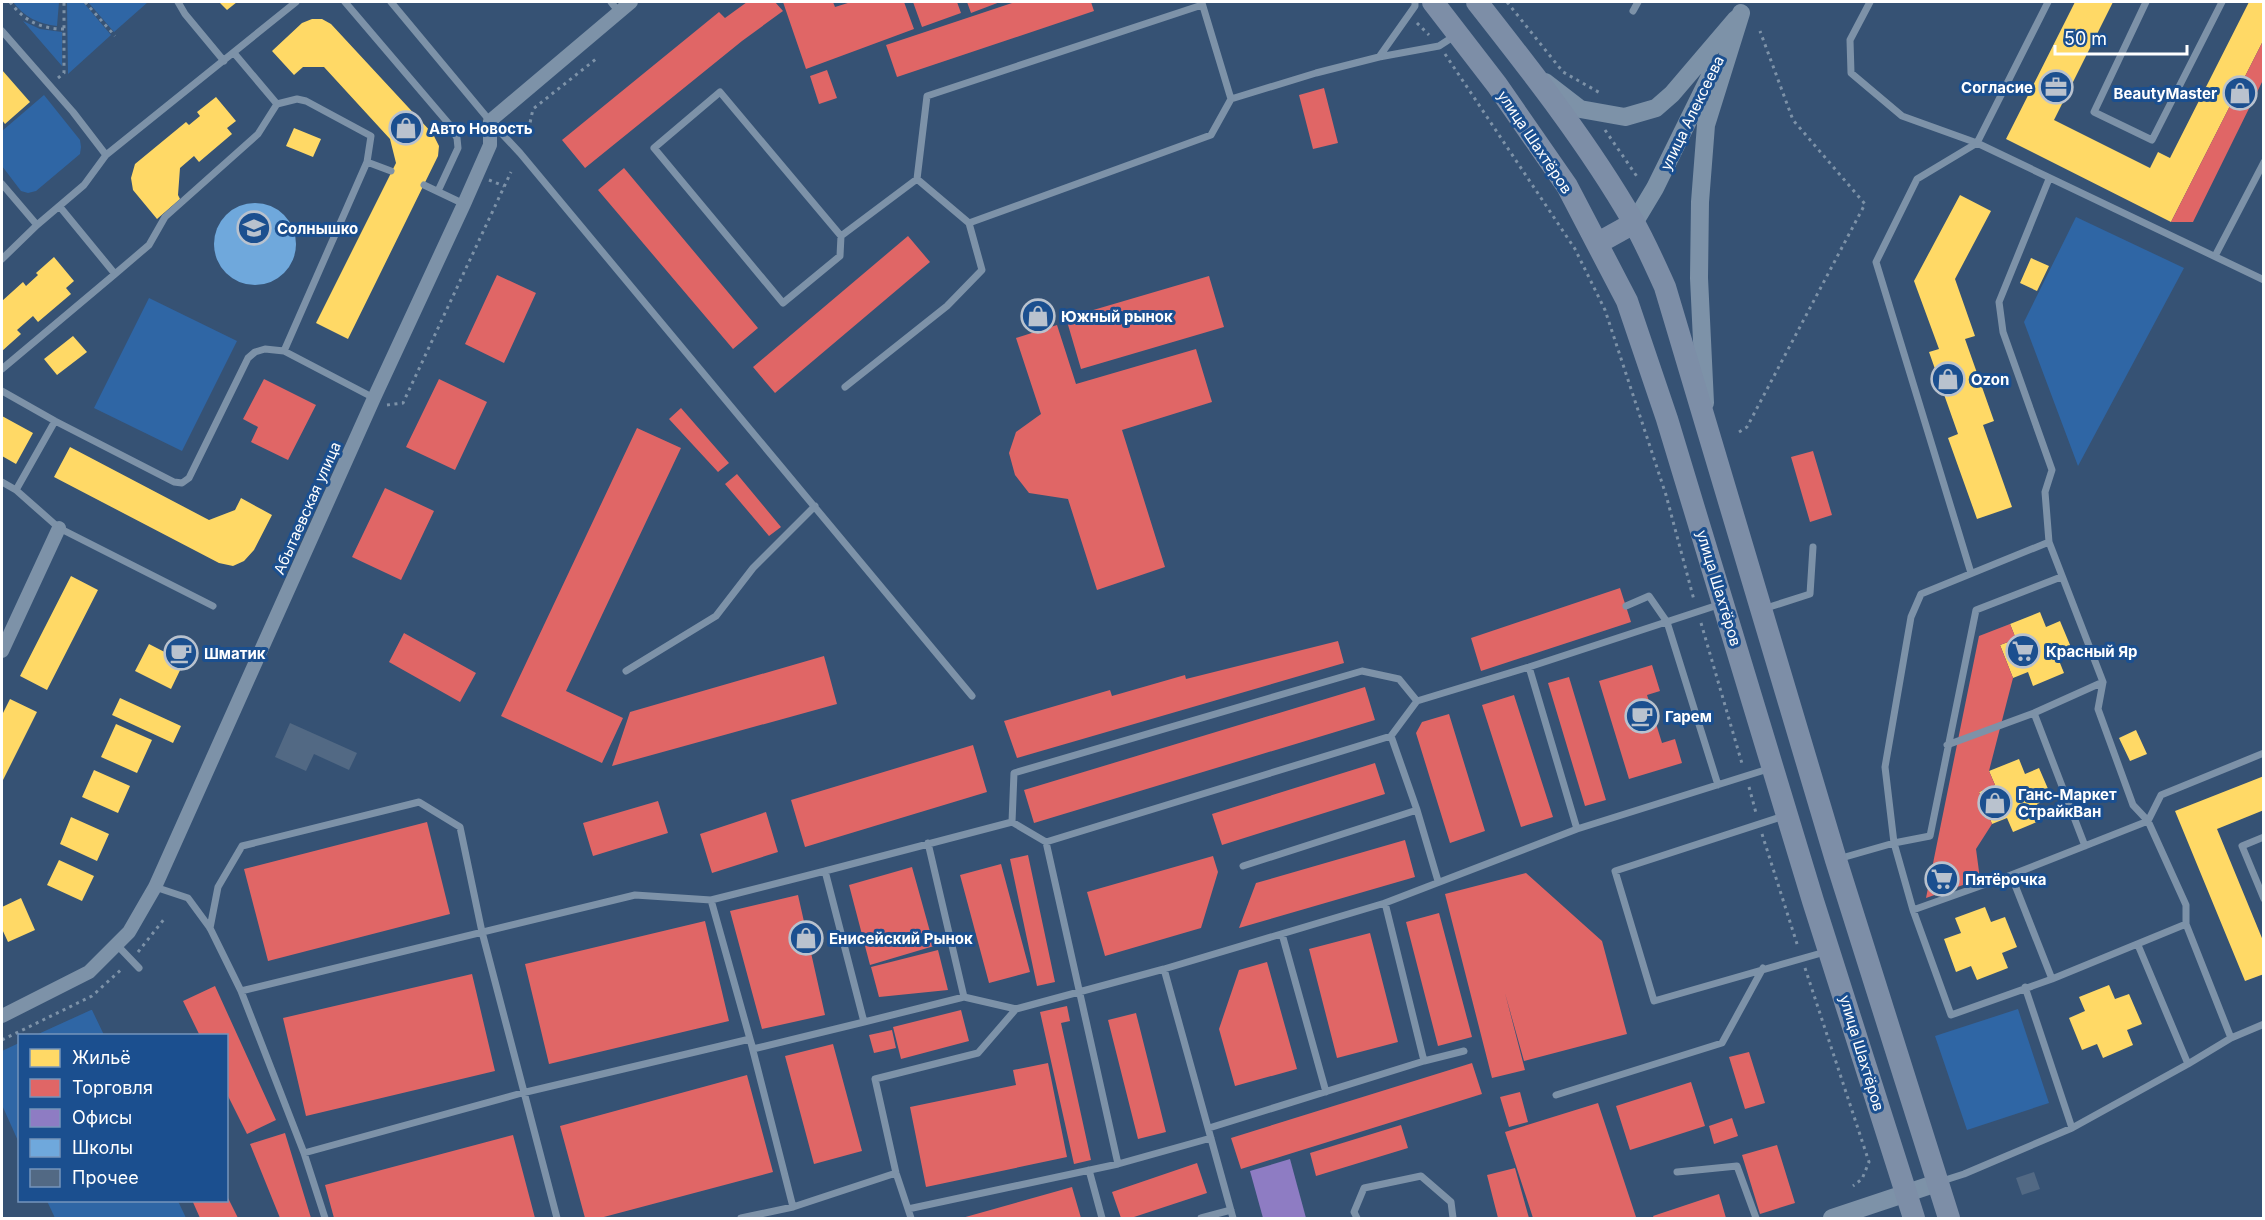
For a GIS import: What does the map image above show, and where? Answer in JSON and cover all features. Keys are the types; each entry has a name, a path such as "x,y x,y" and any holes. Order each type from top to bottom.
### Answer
{"main road":[{"name":"улица Шахтёров","path":"1432,2 1448,39 1497,85 1567,186 1627,301 1667,419 1772,768 1914,1218"},
{"path":"1477,2 1532,72 1599,165 1634,223 1665,287 1836,860 1949,1218"},
{"path":"1598,243 1634,223"}],"street":[{"path":"490,121 615,7 631,2"},
{"path":"1532,72 1580,109 1625,117 1656,108 1672,94 1744,7"},
{"path":"1706,419 1699,278 1700,202 1706,125 1744,7"},
{"name":"улица Алексеева","path":"1634,223 1655,188 1744,7"},
{"name":"Абытаевская улица","path":"2,1017 89,972 129,932 155,887 380,401 490,145 490,121"},
{"path":"2,651 59,528"},
{"path":"1832,1218 1937,1183"}],"lane":[{"path":"178,2 185,14 224,61"},
{"path":"2,259 84,185 106,155 296,2"},
{"path":"345,2 449,124 457,138 458,148 438,191"},
{"path":"391,2 490,121 520,153 972,696"},
{"path":"1379,57 1415,6 1415,2"},
{"path":"1633,11 1638,2"},
{"path":"1870,2 1850,40 1851,73 1902,116 1977,143 2264,280"},
{"path":"1971,573 1876,262 1917,179 1977,143 2048,2"},
{"path":"2146,2 2094,112 2152,140 2222,2"},
{"path":"842,236 720,92 654,148 783,303 840,256 842,236 917,179 927,96 1202,3 1231,99"},
{"path":"2,31 106,155"},
{"path":"969,223 1211,135 1231,99 1448,39"},
{"path":"234,52 277,104"},
{"path":"2,369 149,245 165,217 258,134 277,104 302,99 371,136 367,162 284,351"},
{"path":"367,162 391,171"},
{"path":"2214,256 2264,162"},
{"path":"845,387 948,306 982,270 969,223 917,179"},
{"path":"2049,179 1999,302 2003,332 2052,470 2045,492 2049,542 2103,682 2098,709 2133,805 2148,821 2186,905 2186,924 2231,1038"},
{"path":"2,184 37,225"},
{"path":"424,185 464,204"},
{"path":"60,207 116,274"},
{"path":"2,391 174,482 182,483 189,478 248,358 255,352 265,349 284,351 380,401"},
{"path":"16,490 55,421"},
{"path":"2,482 16,490 59,528 213,606"},
{"path":"626,671 716,616 753,568 815,506"},
{"path":"2049,542 1921,594 1911,617 1885,767 1894,843 1913,910 1951,1015 2052,979 2186,924"},
{"path":"1761,610 1810,594 1813,547"},
{"path":"1836,860 1894,843 1930,836 1976,610 2061,577"},
{"path":"1626,606 1649,596 1667,622 1718,785"},
{"path":"1046,842 1391,736 1417,701 1723,603"},
{"path":"1529,667 1577,829"},
{"path":"1012,822 1014,773 1362,671 1399,679 1417,701"},
{"path":"1947,745 2034,713 2103,682"},
{"path":"2034,713 2085,846"},
{"path":"1391,736 1418,810 1438,881"},
{"path":"1913,910 2011,875 2148,821 2161,795 2264,753"},
{"path":"753,1049 964,997 1016,1009 1164,969 1385,903 1577,829 1772,768"},
{"path":"210,928 218,887 242,846 419,802 460,827 482,932 522,1093 557,1218"},
{"path":"1243,866 1418,810"},
{"path":"1787,815 1615,871 1653,1001 1763,968 1830,951"},
{"path":"241,991 635,895 711,900 1012,822 1046,842 1118,1164"},
{"path":"2264,837 2242,846 2264,899"},
{"path":"928,843 964,997"},
{"path":"825,871 864,1022"},
{"path":"2011,875 2052,979"},
{"path":"155,887 188,898 210,928 241,991 304,1153 325,1218"},
{"path":"711,900 794,1208"},
{"path":"1385,903 1424,1061"},
{"path":"1282,934 1326,1092"},
{"path":"116,944 139,968"},
{"path":"2138,945 2188,1064"},
{"path":"1556,1095 1722,1043 1763,968"},
{"path":"1164,969 1232,1214 1201,1218"},
{"path":"2025,987 2072,1128"},
{"path":"911,1218 896,1173 875,1079 978,1053 1016,1009"},
{"path":"1937,1183 1964,1174 2072,1128 2231,1038 2264,1024"},
{"path":"304,1153 522,1093 750,1039"},
{"path":"1209,1128 1464,1050"},
{"path":"908,1209 1118,1164 1211,1138"},
{"path":"1677,1172 1737,1166 1756,1218"},
{"path":"1089,1170 1102,1218"},
{"path":"741,1218 794,1208 896,1173"},
{"path":"1357,1218 1354,1212 1364,1188 1421,1176 1451,1202 1453,1218"}],"path":[{"path":"10,2 16,10 33,23 43,27 64,29"},
{"path":"49,86 64,73 64,2"},
{"path":"85,2 115,36"},
{"path":"1507,2 1563,72 1604,95"},
{"path":"1408,14 1448,39 1575,249 1605,310 1666,495 1759,824 1869,1162 1862,1179 1852,1186"},
{"path":"1739,432 1747,427 1865,204 1793,120 1760,31"},
{"path":"527,137 533,109 596,58"},
{"path":"1603,126 1638,178"},
{"path":"380,401 403,403 511,172"},
{"path":"489,180 504,186"}],"shaded area":[{"path":"13,2 59,2 57,26 32,19"},
{"path":"67,2 83,2 111,35 68,74"},
{"path":"88,2 148,2 114,32"},
{"path":"23,21 40,29 62,32 62,66"},
{"path":"44,95 80,140 80,154 36,191 28,193 21,191 2,166 2,131"},
{"path":"2076,217 2184,268 2078,466 2024,322"},
{"path":"149,298 237,341 182,451 94,408"},
{"path":"2018,1009 2049,1103 1967,1130 1935,1036"},
{"path":"91,1010 104,1034 38,1034"},
{"path":"18,1043 18,1141 2,1105 2,1051"},
{"path":"47,1202 178,1202 186,1218 55,1218"}],"building: Жильё":[{"path":"219,2 237,2 227,10"},
{"path":"2075,2 2113,2 2054,120 2150,168 2158,152 2170,158 2249,2 2264,2 2264,39 2171,222 2006,139"},
{"path":"312,19 322,19 331,24 433,134 439,146 438,156 348,339 316,323 396,163 390,139 324,67 303,67 294,75 272,51 302,23"},
{"path":"2,70 30,102 5,124 2,120"},
{"path":"216,97 236,121 227,128 232,134 199,162 194,156 180,168 178,195 180,199 157,219 133,190 131,178 135,164 186,122 189,125 200,116 197,112"},
{"path":"294,128 321,139 313,157 286,146"},
{"path":"1960,195 1991,211 1955,279 1975,336 1965,339 1994,421 1983,425 2012,507 1977,519 1948,438 1958,434 1929,352 1939,349 1914,281"},
{"path":"54,257 74,281 66,288 71,294 38,322 33,316 17,330 21,334 2,351 2,301 23,282 26,286 38,275 36,273"},
{"path":"2031,258 2049,266 2037,291 2020,283"},
{"path":"73,336 87,352 57,375 44,359"},
{"path":"2,416 33,433 16,464 2,456"},
{"path":"70,447 209,520 235,510 241,498 272,515 254,550 244,561 233,566 219,563 54,477"},
{"path":"71,576 98,590 47,690 20,676"},
{"path":"2040,612 2046,627 2060,621 2073,652 2058,658 2064,673 2033,686 2028,672 2013,678 2000,645 2016,639 2010,624"},
{"path":"149,644 184,662 171,689 135,671"},
{"path":"120,698 181,726 173,743 112,715"},
{"path":"10,699 37,712 2,782 2,715"},
{"path":"116,724 152,740 137,773 101,757"},
{"path":"2136,730 2147,754 2130,761 2119,738"},
{"path":"2019,759 2025,774 2039,768 2052,798 2037,804 2044,819 2013,832 2007,818 1992,824 1979,792 1995,785 1989,771"},
{"path":"94,770 130,786 118,813 82,797"},
{"path":"2264,776 2264,810 2217,829 2264,943 2264,974 2245,981 2175,811"},
{"path":"71,817 109,834 97,861 60,844"},
{"path":"59,860 94,876 82,901 47,885"},
{"path":"21,898 35,930 8,942 2,929 2,907"},
{"path":"1985,907 1991,922 2005,917 2017,947 2002,953 2008,968 1977,980 1971,966 1956,972 1944,939 1961,933 1955,918"},
{"path":"2109,985 2115,999 2129,994 2142,1024 2127,1030 2133,1045 2103,1058 2097,1044 2082,1050 2069,1018 2085,1011 2079,997"}],"building: Торговля":[{"path":"747,2 775,2 783,11 742,41 585,168 562,140 719,12 725,18"},
{"path":"783,2 833,2 835,7 851,2 904,2 914,29 806,69"},
{"path":"913,2 957,2 961,13 922,27"},
{"path":"967,2 1000,2 971,13"},
{"path":"1015,2 1091,2 1094,11 897,77 886,45"},
{"path":"2264,39 2264,78 2193,222 2171,222"},
{"path":"827,70 837,98 819,104 810,76"},
{"path":"1324,88 1338,143 1313,149 1299,95"},
{"path":"624,168 758,328 733,349 598,190"},
{"path":"908,236 930,262 775,393 753,367"},
{"path":"497,275 536,293 504,363 465,344"},
{"path":"1209,276 1224,327 1081,369 1066,318"},
{"path":"1057,325 1076,384 1196,349 1212,402 1122,430 1165,567 1097,590 1068,499 1029,493 1015,475 1009,453 1016,432 1041,414 1016,338"},
{"path":"264,379 316,405 288,460 251,442 258,427 243,419"},
{"path":"439,379 487,402 455,470 406,447"},
{"path":"681,408 729,463 718,472 669,419"},
{"path":"637,428 681,448 566,691 623,718 602,763 501,716"},
{"path":"1813,451 1832,515 1810,522 1791,457"},
{"path":"737,474 781,527 769,536 725,484"},
{"path":"385,488 434,511 401,580 352,557"},
{"path":"1620,588 1631,622 1481,671 1471,638"},
{"path":"2010,624 2016,639 2000,645 2013,678 1989,771 1995,785 1979,792 1992,824 1976,849 1980,879 1926,898 1979,636"},
{"path":"404,633 476,673 460,702 389,662"},
{"path":"1338,641 1344,663 1017,758 1004,721 1110,690 1112,696 1185,675 1186,679"},
{"path":"824,656 837,704 612,766 630,712"},
{"path":"1652,665 1660,691 1647,695 1662,743 1675,739 1682,763 1629,779 1599,681"},
{"path":"1569,677 1606,800 1585,806 1548,683"},
{"path":"1365,687 1375,720 1034,823 1024,790"},
{"path":"1514,695 1553,817 1521,827 1482,705"},
{"path":"1449,714 1485,831 1450,843 1416,733 1422,722"},
{"path":"973,745 987,792 805,847 791,800"},
{"path":"1375,763 1385,794 1222,845 1212,814"},
{"path":"658,801 668,833 593,856 583,823"},
{"path":"766,812 778,852 712,873 700,834"},
{"path":"427,822 450,914 268,961 244,869"},
{"path":"1405,840 1415,877 1239,928 1256,883"},
{"path":"1028,855 1055,982 1037,986 1010,859"},
{"path":"1213,856 1218,872 1201,928 1105,956 1087,892"},
{"path":"1001,864 1030,972 989,983 960,875"},
{"path":"912,867 934,946 870,965 849,885"},
{"path":"1526,873 1602,941 1627,1034 1524,1061 1505,993 1525,1070 1492,1078 1445,894"},
{"path":"798,895 825,1015 762,1029 730,911"},
{"path":"1439,913 1472,1037 1438,1046 1406,922"},
{"path":"705,921 729,1021 549,1064 525,964"},
{"path":"1370,933 1398,1042 1337,1058 1309,949"},
{"path":"938,950 948,990 879,997 871,967"},
{"path":"1267,962 1297,1069 1235,1086 1219,1029 1239,970"},
{"path":"472,974 495,1071 306,1116 283,1018"},
{"path":"215,986 276,1120 247,1134 228,1096 228,1034 199,1034 183,1001"},
{"path":"1067,1006 1070,1021 1061,1023 1091,1160 1074,1164 1040,1012"},
{"path":"961,1010 969,1041 901,1059 893,1027"},
{"path":"1136,1013 1166,1132 1138,1139 1108,1020"},
{"path":"892,1030 896,1048 874,1053 869,1035"},
{"path":"833,1044 862,1151 814,1164 785,1056"},
{"path":"1749,1052 1765,1103 1745,1109 1729,1057"},
{"path":"1048,1063 1067,1157 926,1187 910,1107 1016,1085 1013,1070"},
{"path":"1472,1063 1482,1094 1241,1169 1231,1138"},
{"path":"747,1075 773,1172 600,1218 585,1218 560,1126"},
{"path":"1691,1082 1705,1126 1630,1150 1616,1106"},
{"path":"1520,1092 1528,1122 1509,1127 1500,1097"},
{"path":"1598,1103 1636,1217 1533,1218 1505,1132"},
{"path":"1732,1118 1738,1136 1714,1144 1709,1126"},
{"path":"1401,1125 1408,1148 1316,1176 1310,1153"},
{"path":"285,1133 311,1218 280,1218 250,1144"},
{"path":"513,1135 535,1218 334,1218 325,1185"},
{"path":"1777,1145 1795,1203 1760,1214 1742,1155"},
{"path":"1197,1163 1207,1193 1131,1218 1121,1218 1112,1192"},
{"path":"1515,1168 1529,1218 1498,1218 1487,1175"},
{"path":"1072,1187 1081,1218 962,1218"},
{"path":"1719,1194 1726,1218 1654,1218 1653,1216"},
{"path":"228,1198 238,1218 200,1218 193,1202 228,1202"}],"building: Офисы":[{"path":"1290,1159 1306,1218 1263,1218 1250,1171"}],"building: Школы":[{"path":"255,203 271,206 284,215 293,228 296,244 293,260 284,273 271,282 255,285 239,282 226,273 217,260 214,244 217,228 226,215 239,206"}],"building: Прочее":[{"path":"290,723 357,753 349,770 314,754 306,771 275,757"},
{"path":"2034,1172 2040,1189 2022,1195 2016,1178"}],"place":[{"name":"Согласие","path":"2056,87"},
{"name":"BeautyMaster","path":"2240,93"},
{"name":"Авто Новость","path":"406,128"},
{"name":"Солнышко","path":"254,228"},
{"name":"Южный рынок","path":"1038,316"},
{"name":"Ozon","path":"1948,379"},
{"name":"Красный Яр","path":"2023,651"},
{"name":"Шматик","path":"181,653"},
{"name":"Гарем","path":"1642,716"},
{"name":"Ганс-Маркет СтрайкВан","path":"1995,803"},
{"name":"Пятёрочка","path":"1942,879"},
{"name":"Енисейский Рынок","path":"806,938"}]}
